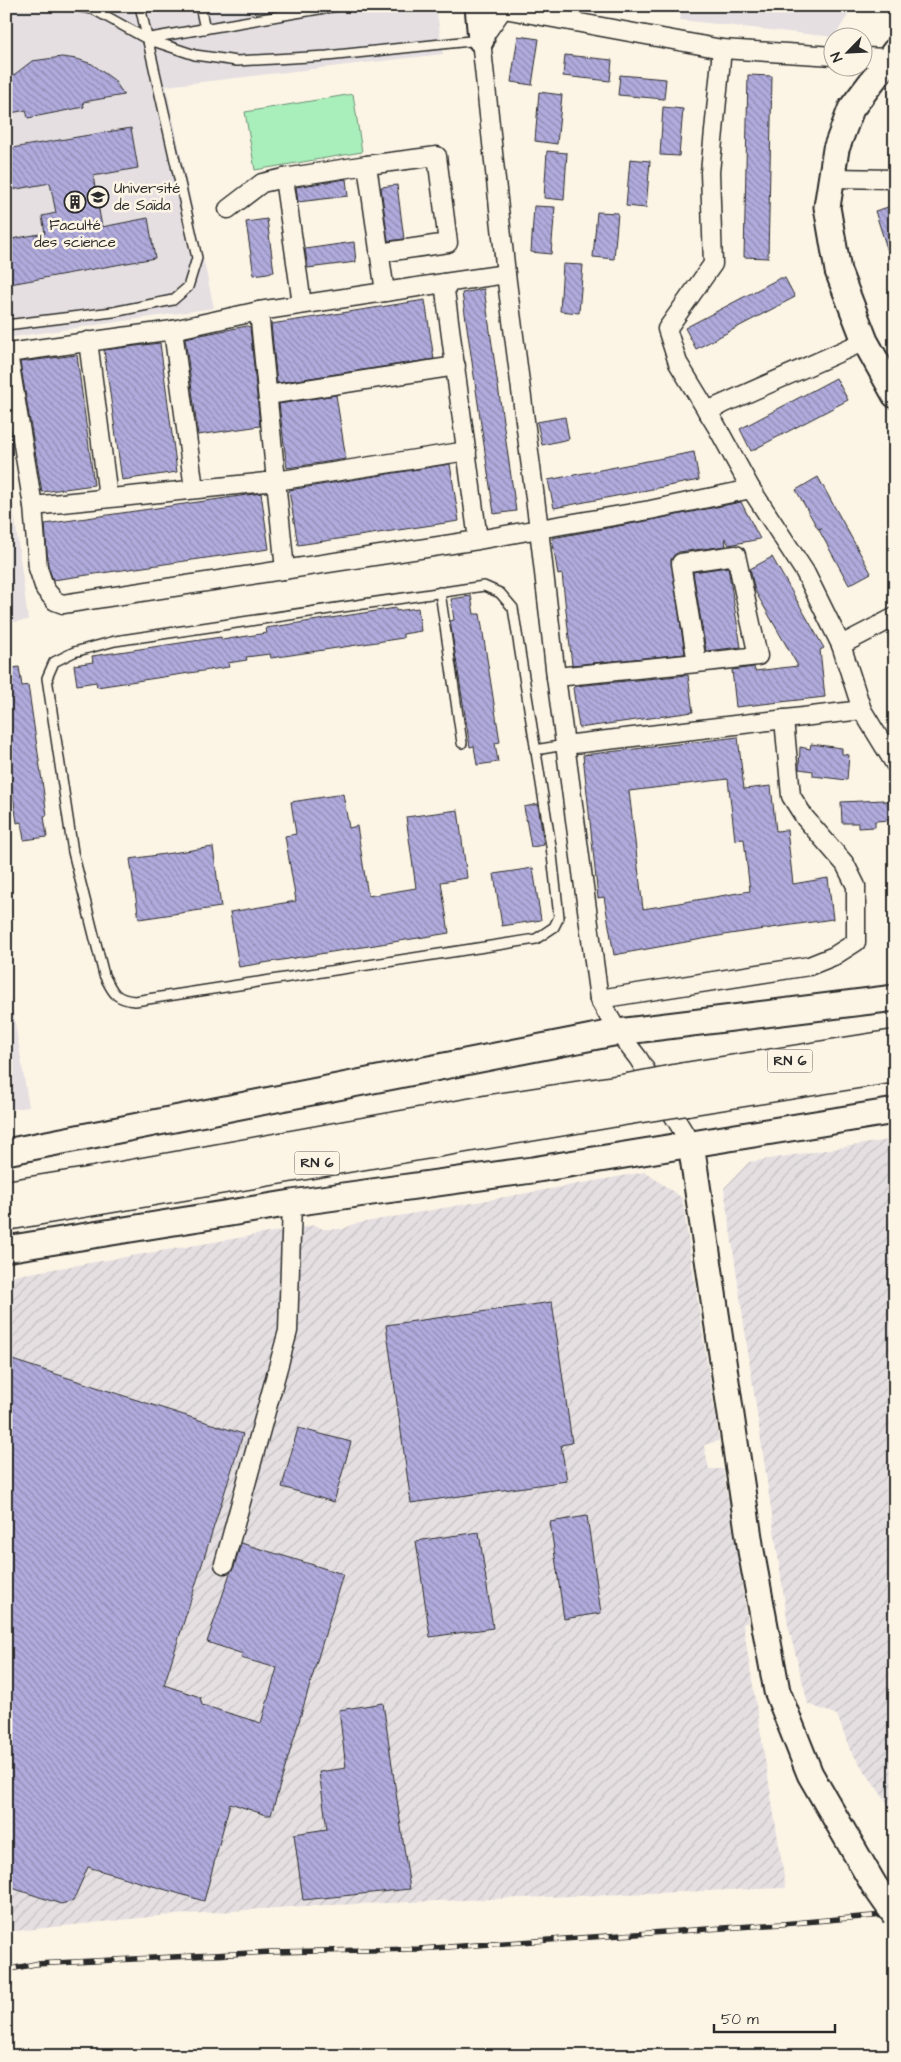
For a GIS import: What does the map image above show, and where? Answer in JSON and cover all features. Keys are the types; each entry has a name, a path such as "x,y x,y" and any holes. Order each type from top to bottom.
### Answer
{"main road":[{"name":"RN 6","path":"6,1216 686,1089 895,1044"},
{"name":"RN 6","path":"686,1089 895,1068"},
{"name":"RN 6","path":"6,1195 108,1179 491,1108 628,1099"}],"street":[{"path":"482,40 504,7 722,49 824,55"},
{"path":"476,8 482,40 506,274 556,677 599,999 618,1032 638,1058 690,1144 751,1551 777,1691 810,1774 874,1885 895,1915"},
{"path":"722,49 710,172 713,264 667,329 678,363 751,489 805,572 841,645 862,710 895,764"},
{"path":"882,55 850,109 836,149 827,207 838,271 865,341 895,394"},
{"path":"228,210 262,183 367,165 437,156 448,243 379,253"},
{"path":"367,165 385,292"},
{"path":"284,178 302,304"},
{"path":"831,178 895,178"},
{"path":"506,274 302,304 259,311 174,330 8,354 41,575 45,589 55,601 63,604 478,540 650,510 751,489"},
{"path":"444,283 478,540"},
{"path":"259,311 285,570"},
{"path":"174,330 194,489"},
{"path":"88,341 108,498"},
{"path":"707,411 865,341"},
{"path":"268,395 456,366"},
{"path":"32,506 276,481 467,451"},
{"path":"556,677 697,663 758,656 736,555 681,564 697,663"},
{"path":"841,645 895,617"},
{"path":"565,745 862,710"},
{"path":"599,999 809,966 834,956 856,942 856,886 845,864 805,818 791,796 784,719"},
{"path":"6,1152 618,1032 895,998"},
{"path":"6,1249 292,1203 532,1170 895,1111"},
{"path":"224,1564 288,1331 292,1203"}],"lane":[{"path":"73,6 93,9 147,39 195,55 237,61 327,56 482,40"},
{"path":"6,325 114,312 173,300 188,287 197,258 140,6"},
{"path":"200,6 205,29"},
{"path":"147,39 337,6"},
{"path":"484,586 500,593 513,608 551,846 559,917 554,928 536,939 135,1001 122,1000 114,993 104,975 72,852 48,678 54,662 74,652 115,641 440,592 484,586"},
{"path":"440,592 462,743"},
{"path":"536,750 565,745"}],"path":[{"path":"895,541 893,544 895,546"}],"shaded area":[{"name":"Université de Saïda","path":"6,6 436,6 443,54 166,86 214,308 6,338"},
{"path":"682,6 854,6 840,28 824,28 824,36 680,20"},
{"path":"6,448 28,620 6,623"},
{"path":"6,969 29,1107 6,1110"},
{"path":"895,1139 895,1814 850,1750 837,1715 808,1704 788,1625 724,1188 749,1162"},
{"path":"645,1172 682,1198 719,1441 704,1445 709,1469 723,1469 748,1622 743,1624 786,1888 305,1906 159,1916 6,1932 6,1277 315,1225 323,1229 343,1229 354,1224"}],"green space":[{"path":"353,94 362,152 255,170 245,112"}],"building":[{"path":"518,36 539,39 532,85 511,82"},
{"path":"565,55 612,60 610,81 563,76"},
{"path":"62,57 92,64 114,80 124,95 83,102 84,107 28,118 26,110 6,114 6,81 32,61"},
{"path":"620,75 666,79 664,99 618,95"},
{"path":"748,75 772,76 768,258 744,257"},
{"path":"539,92 562,95 557,144 535,141"},
{"path":"663,107 683,109 679,156 660,155"},
{"name":"Faculté des science","path":"131,128 138,168 93,176 102,227 148,218 155,258 10,284 6,262 6,240 45,233 42,216 56,213 50,183 6,191 6,149"},
{"path":"547,151 567,153 564,200 544,198"},
{"path":"630,159 650,161 646,208 626,206"},
{"path":"346,179 348,196 298,202 296,187"},
{"path":"397,185 404,239 388,241 381,187"},
{"path":"895,205 895,264 892,264 875,211"},
{"path":"534,206 555,207 551,254 531,252"},
{"path":"597,212 618,213 614,259 593,257"},
{"path":"267,219 274,272 254,275 246,222"},
{"path":"354,242 356,262 308,268 305,249"},
{"path":"563,264 583,265 579,313 560,311"},
{"path":"780,278 785,278 795,297 696,349 685,328"},
{"path":"484,289 516,511 494,514 462,293"},
{"path":"425,300 434,359 277,383 271,324"},
{"path":"250,327 260,426 198,435 185,338"},
{"path":"160,343 177,472 122,480 104,350"},
{"path":"77,355 94,485 42,492 20,362"},
{"path":"836,378 848,400 751,451 740,429"},
{"path":"336,395 346,459 287,468 279,404"},
{"path":"565,417 569,439 542,445 537,422"},
{"path":"694,452 699,480 554,508 548,480"},
{"path":"450,464 459,521 298,545 289,490"},
{"path":"818,477 871,573 849,585 819,530 822,528 818,529 796,490"},
{"path":"261,493 269,549 53,580 48,566 45,524"},
{"path":"741,502 760,539 729,545 725,538 726,546 679,552 671,560 685,654 572,665 562,574 558,575 552,538"},
{"path":"772,557 824,648 820,650 825,697 736,707 732,670 754,667 755,671 798,666 755,591 750,569"},
{"path":"728,567 741,647 706,651 693,572"},
{"path":"471,596 474,614 480,614 500,742 495,743 498,762 477,765 474,746 470,747 450,621 454,620 451,599"},
{"path":"396,608 396,611 418,608 421,631 403,634 403,638 271,658 270,654 246,657 247,660 228,663 229,667 97,687 96,682 77,685 74,665 93,662 92,656 221,637 222,640 267,633 266,628"},
{"path":"19,667 22,686 28,685 47,815 44,816 47,837 24,840 21,822 17,823 6,749 6,669"},
{"path":"688,675 693,712 579,728 573,688 575,686"},
{"path":"738,737 744,789 771,786 776,831 787,830 793,884 828,878 833,919 730,934 614,955 604,897 598,898 583,755","holes":["728,779 735,840 744,839 750,891 643,909 629,791"]},
{"path":"811,744 842,748 842,754 849,755 847,780 813,776 813,771 799,769 800,747 810,749"},
{"path":"343,794 349,828 357,826 368,896 416,888 406,817 458,810 467,878 441,882 449,933 239,967 230,912 296,901 285,836 296,834 291,802"},
{"path":"891,801 892,820 875,821 875,827 858,828 858,823 842,823 841,802"},
{"path":"538,804 544,845 531,847 524,807"},
{"path":"213,847 221,907 139,919 130,859"},
{"path":"533,868 541,920 502,926 494,874"},
{"path":"552,1302 572,1443 561,1445 567,1481 411,1503 386,1325"},
{"path":"6,1358 243,1434 164,1685 200,1697 202,1705 261,1723 277,1668 241,1658 243,1654 207,1642 241,1543 343,1574 271,1815 230,1803 204,1901 88,1867 73,1901 61,1904 6,1886"},
{"path":"298,1428 351,1442 334,1502 282,1487"},
{"path":"587,1516 601,1613 564,1619 550,1522"},
{"path":"479,1532 493,1628 430,1637 416,1541"},
{"path":"383,1703 410,1889 303,1900 294,1834 327,1829 319,1772 346,1768 339,1710"}],"railway":[{"path":"6,1970 35,1964 271,1952 419,1949 782,1924 895,1914"}],"place":[{"name":"Université de Saïda","path":"98,197"},
{"name":"Faculté des science","path":"75,202"}]}
